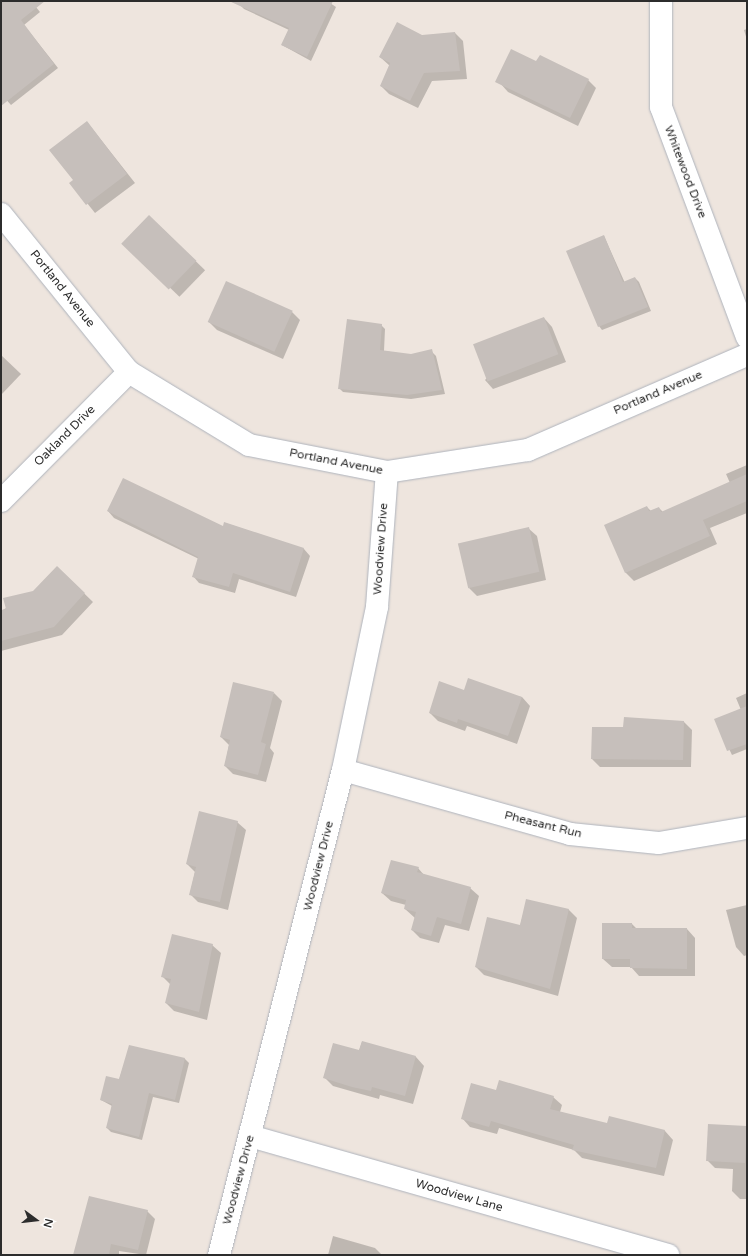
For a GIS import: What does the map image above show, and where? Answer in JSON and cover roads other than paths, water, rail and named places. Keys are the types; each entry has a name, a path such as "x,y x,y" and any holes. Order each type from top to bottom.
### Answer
{"street":[{"name":"Whitewood Drive","path":"661,1 661,108 747,337"},
{"name":"Portland Avenue","path":"1,214 129,372 248,445 387,472 528,450 747,355"},
{"name":"Oakland Drive","path":"1,501 129,372"},
{"name":"Woodview Drive","path":"219,1255 343,770 377,607 387,472"},
{"name":"Pheasant Run","path":"343,770 570,834 658,843 747,828"},
{"name":"Woodview Lane","path":"250,1136 668,1255"}]}
